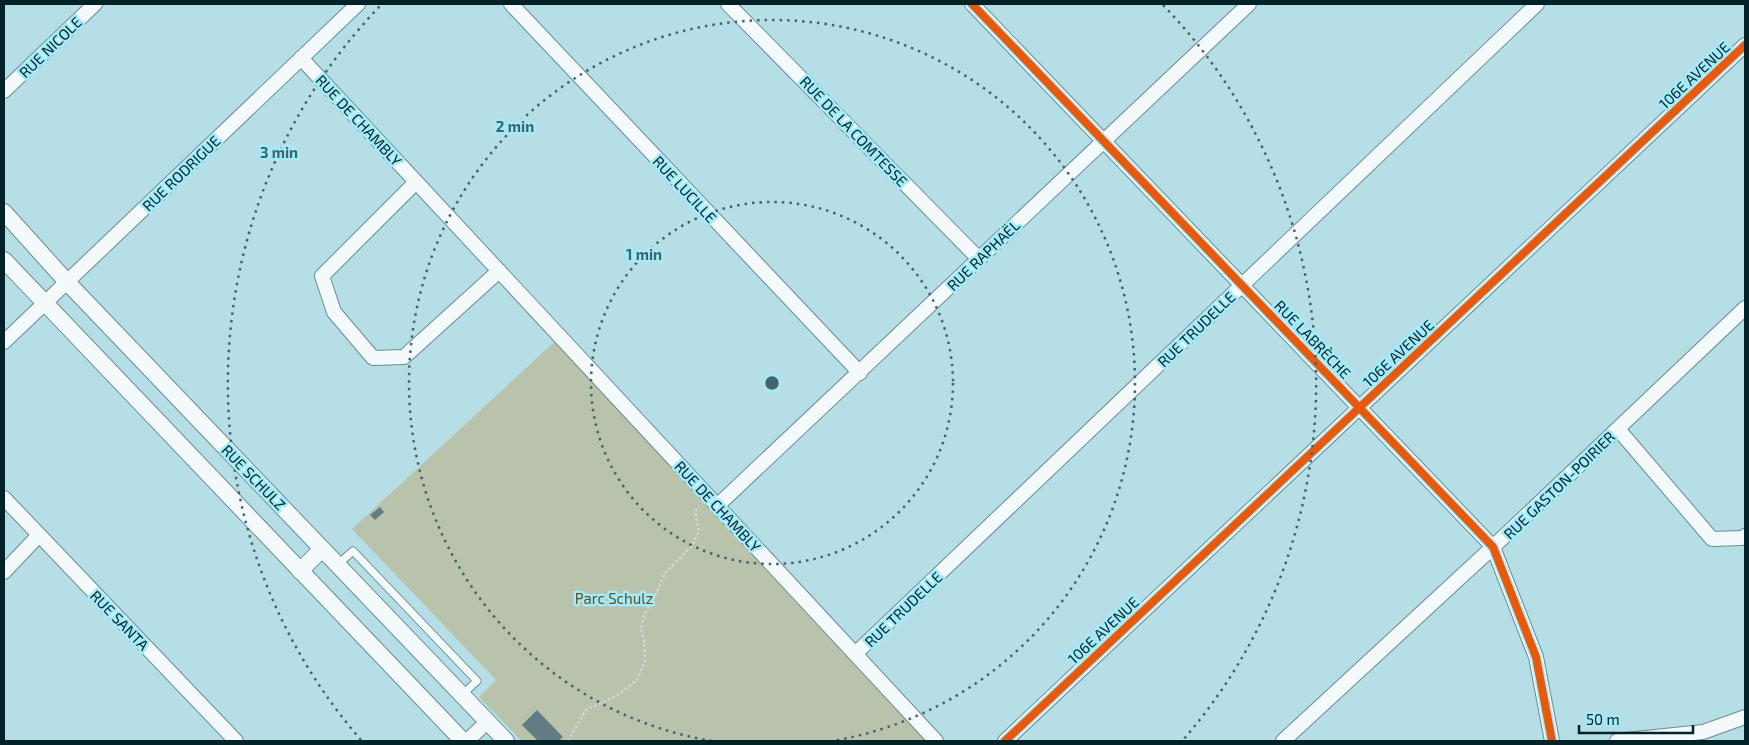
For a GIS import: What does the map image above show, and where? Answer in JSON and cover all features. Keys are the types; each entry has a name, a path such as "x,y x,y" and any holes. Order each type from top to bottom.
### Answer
{"street":[{"name":"RUE NICOLE","path":"4,91 96,4"},
{"name":"RUE RODRIGUE","path":"4,342 358,4"},
{"name":"RUE LUCILLE","path":"510,4 860,373"},
{"name":"RUE DE LA COMTESSE","path":"728,4 979,259"},
{"name":"RUE LABRÈCHE","path":"972,4 1493,547 1536,657 1552,741"},
{"name":"RUE TRUDELLE","path":"856,654 1537,4"},
{"name":"RUE RAPHAËL","path":"712,501 860,373 1242,6"},
{"name":"106E AVENUE","path":"1005,741 1745,45"},
{"name":"RUE DE CHAMBLY","path":"301,58 936,741"},
{"path":"416,182 322,276 334,312 373,358 404,357 499,271"},
{"name":"RUE SCHULZ","path":"4,212 67,282 506,741"},
{"path":"4,260 463,741"},
{"name":"RUE GASTON-POIRIER","path":"1283,741 1493,547 1745,308"},
{"path":"1618,429 1712,539 1742,538 1745,536"},
{"name":"RUE SANTA","path":"4,498 236,741"},
{"path":"4,572 39,535"},
{"path":"300,571 322,549"},
{"path":"1617,741 1703,732 1745,717"},
{"path":"467,741 486,722"}],"path":[{"path":"568,741 586,710 616,696 637,680 644,661 644,640 641,629 644,615 665,573 691,547 700,532 695,511 712,501"}],"green space":[{"name":"Parc Schulz","path":"564,333 943,741 522,741 479,697 496,680 352,529"}],"building":[{"path":"380,507 384,512 375,520 370,515"},
{"path":"537,710 563,737 558,741 538,741 522,725"}],"cycle path":[{"path":"972,4 1493,547 1536,657 1552,741"},
{"path":"1005,741 1745,45"}]}
